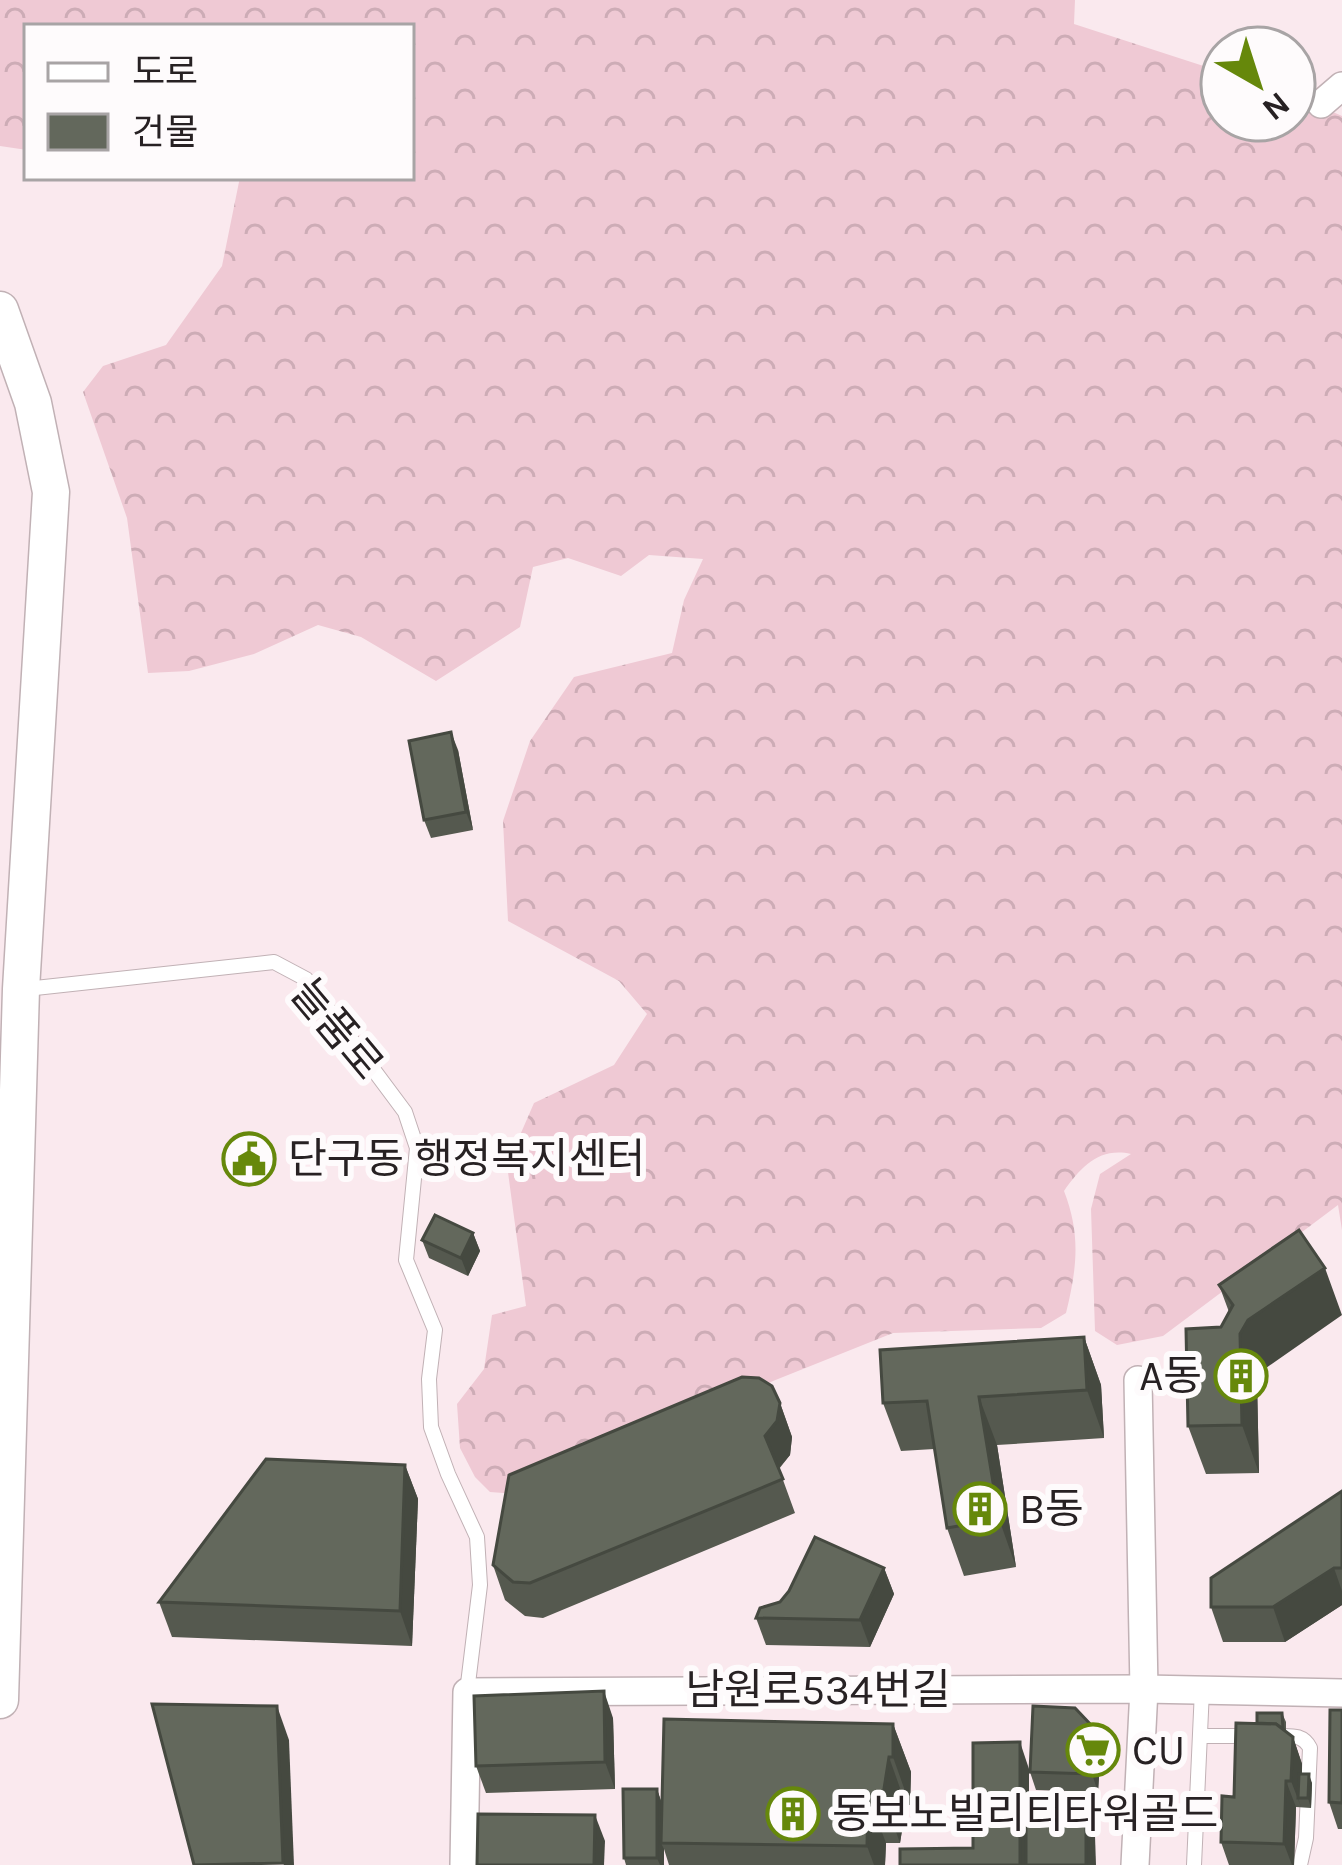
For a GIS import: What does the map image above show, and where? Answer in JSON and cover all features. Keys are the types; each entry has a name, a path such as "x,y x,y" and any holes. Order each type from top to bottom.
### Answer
{"street":[{"path":"0,310 33,403 50,492 21,989 0,1700"},
{"path":"1136,1865 1144,1689 1138,1379"},
{"name":"남원로534번길","path":"467,1692 1144,1689 1342,1693"},
{"path":"464,1865 467,1692"}],"lane":[{"name":"늘품로","path":"21,989 274,962 306,980 405,1112 417,1148 406,1261 435,1330 429,1379 431,1426 477,1537 480,1585 467,1692"},
{"path":"1193,1865 1202,1690"},
{"path":"1200,1736 1306,1740 1310,1748 1306,1838 1300,1865"}],"green space":[{"path":"0,0 1075,0 1074,24 1198,64 1198,144 1318,144 1318,106 1342,116 1342,1230 1338,1205 1163,1336 1117,1345 1095,1331 1091,1209 1100,1174 1131,1154 1109,1153 1084,1167 1064,1191 1075,1237 1073,1281 1066,1313 1041,1328 893,1333 516,1494 490,1492 475,1477 460,1448 457,1404 484,1369 492,1315 526,1306 507,1165 534,1103 614,1065 647,1014 619,981 508,921 503,821 530,741 574,677 672,653 684,600 703,559 649,555 621,576 568,558 533,567 520,627 436,681 361,637 318,625 254,654 189,671 148,673 127,518 83,392 103,366 166,345 222,266 239,180 414,180 414,24 24,24 24,150 0,146"}],"building":[{"path":"451,732 466,812 424,820 409,741"},
{"path":"435,1215 473,1233 461,1258 422,1240"},
{"path":"1299,1230 1325,1268 1248,1320 1240,1334 1242,1425 1188,1426 1186,1329 1221,1327 1233,1305 1219,1285"},
{"path":"1084,1337 1087,1390 979,1397 999,1519 947,1528 927,1401 883,1403 880,1350"},
{"path":"742,1377 759,1378 772,1386 780,1403 777,1421 765,1436 783,1479 530,1583 513,1582 493,1565 509,1475"},
{"path":"266,1459 405,1465 400,1611 159,1602"},
{"path":"1342,1491 1342,1568 1334,1568 1273,1607 1211,1607 1211,1578"},
{"path":"815,1537 884,1568 860,1620 756,1618 760,1608 780,1602 789,1591"},
{"path":"604,1691 605,1762 476,1766 474,1696"},
{"path":"152,1704 277,1706 283,1863 194,1865"},
{"path":"1033,1706 1075,1708 1094,1728 1092,1774 1030,1772"},
{"path":"1330,1710 1342,1710 1342,1803 1329,1802"},
{"path":"1257,1713 1282,1713 1283,1729 1257,1723"},
{"path":"664,1719 893,1724 893,1757 889,1757 883,1795 868,1795 867,1846 661,1843"},
{"path":"1236,1723 1276,1724 1293,1737 1284,1844 1221,1842 1222,1796 1234,1797"},
{"path":"1020,1742 1020,1865 900,1865 900,1849 973,1848 973,1743"},
{"path":"1299,1774 1309,1774 1308,1798 1298,1798"},
{"path":"623,1789 657,1789 657,1858 624,1858"},
{"path":"1086,1809 1086,1865 1026,1865 1026,1810"},
{"path":"478,1814 595,1815 594,1865 477,1865"}],"place":[{"name":"단구동 행정복지센터","path":"249,1159"},
{"name":"A동","path":"1241,1376"},
{"name":"B동","path":"980,1509"},
{"name":"CU","path":"1093,1750"},
{"name":"동보노빌리티타워골드","path":"793,1814"}]}
